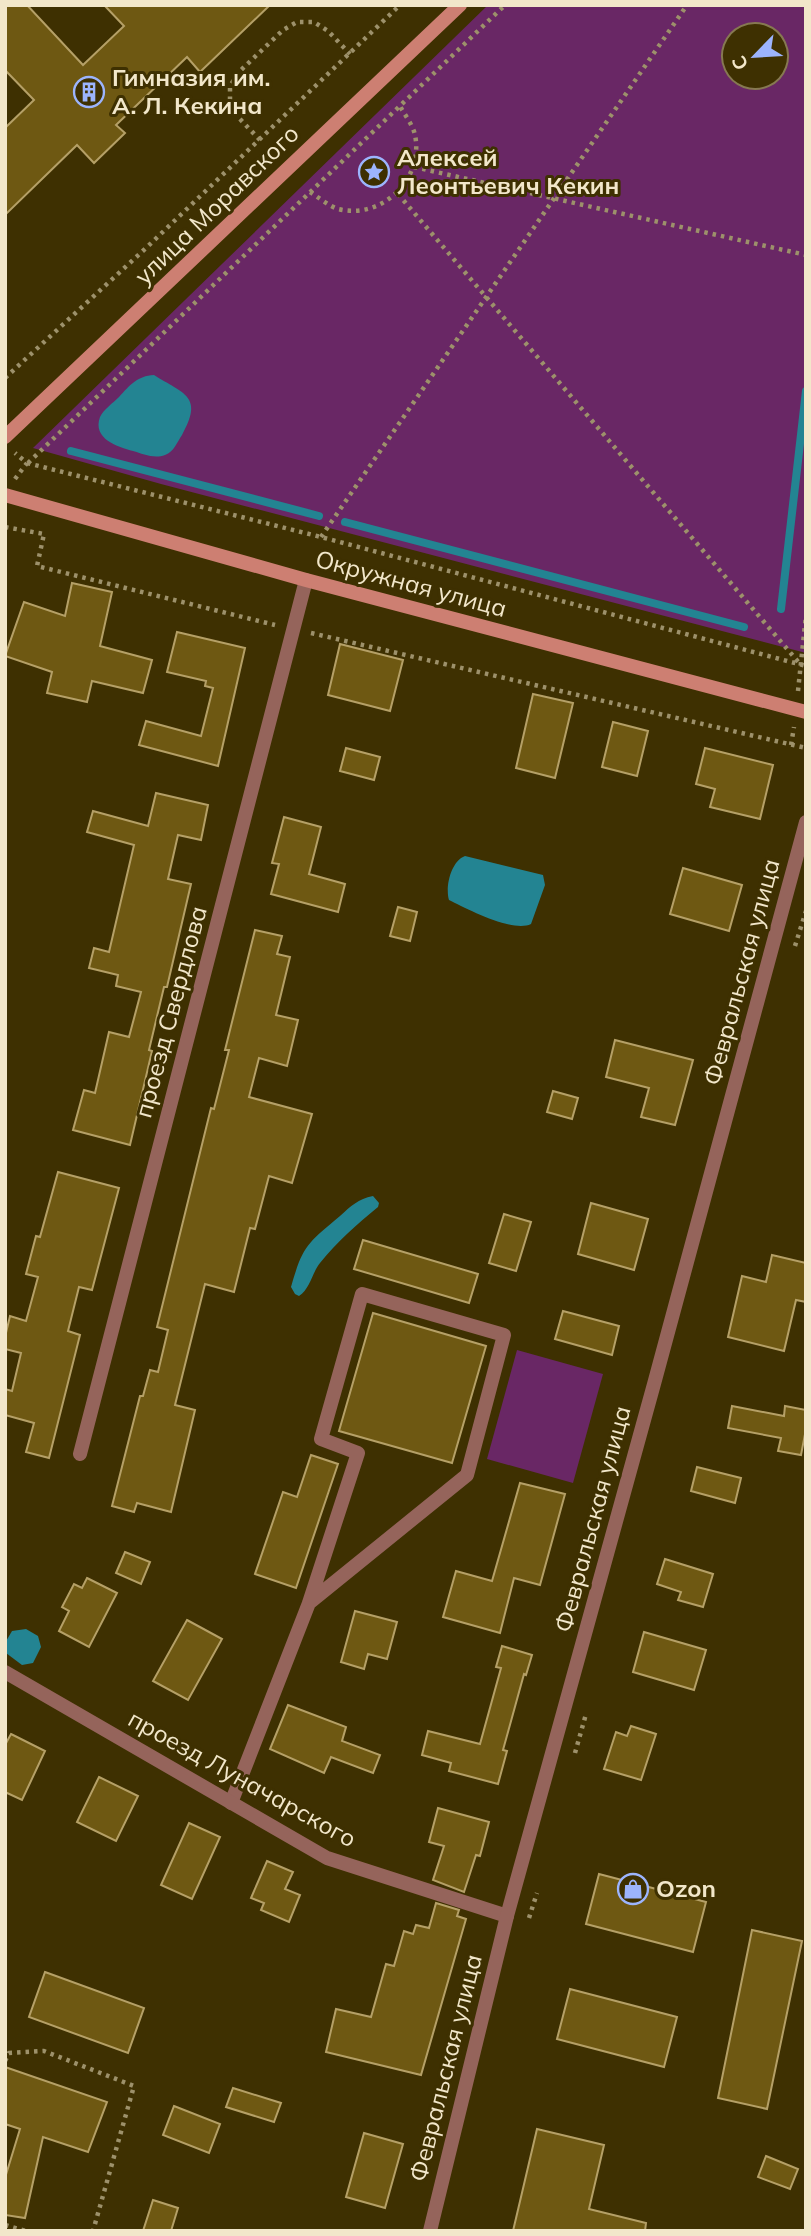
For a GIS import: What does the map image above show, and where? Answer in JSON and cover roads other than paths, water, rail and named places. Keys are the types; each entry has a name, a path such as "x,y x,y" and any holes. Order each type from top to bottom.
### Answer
{"main road":[{"name":"улица Моравского","path":"9,444 460,5"},
{"name":"Окружная улица","path":"9,488 306,580 806,712"}],"street":[{"name":"проезд Свердлова","path":"80,1454 306,580"},
{"name":"Февральская улица","path":"430,2231 507,1916 806,822"},
{"path":"231,1803 309,1603 358,1453 321,1439 362,1294 504,1335 467,1475 309,1603"},
{"name":"проезд Луначарского","path":"5,1672 327,1858 507,1916"}],"water":[{"path":"154,375 182,392 191,404 188,422 173,449 168,454 157,456 145,455 108,441 99,425 103,412 130,385 138,379"},
{"path":"465,856 543,875 545,885 531,924 523,926 502,923 449,900 450,875 456,863"},
{"path":"373,1196 379,1203 378,1207 327,1255 303,1293 299,1296 295,1294 291,1287 299,1262 308,1246 351,1206"},
{"path":"26,1629 38,1636 41,1647 33,1663 22,1665 6,1653 5,1643 12,1631"}],"waterway":[{"path":"781,609 806,391"},
{"path":"71,451 319,516"},
{"path":"345,522 744,627"}],"place":[{"name":"Гимназия им. А. Л. Кекина","path":"89,92"},
{"name":"Алексей Леонтьевич Кекин","path":"374,172"},
{"name":"Ozon","path":"633,1889"}]}
